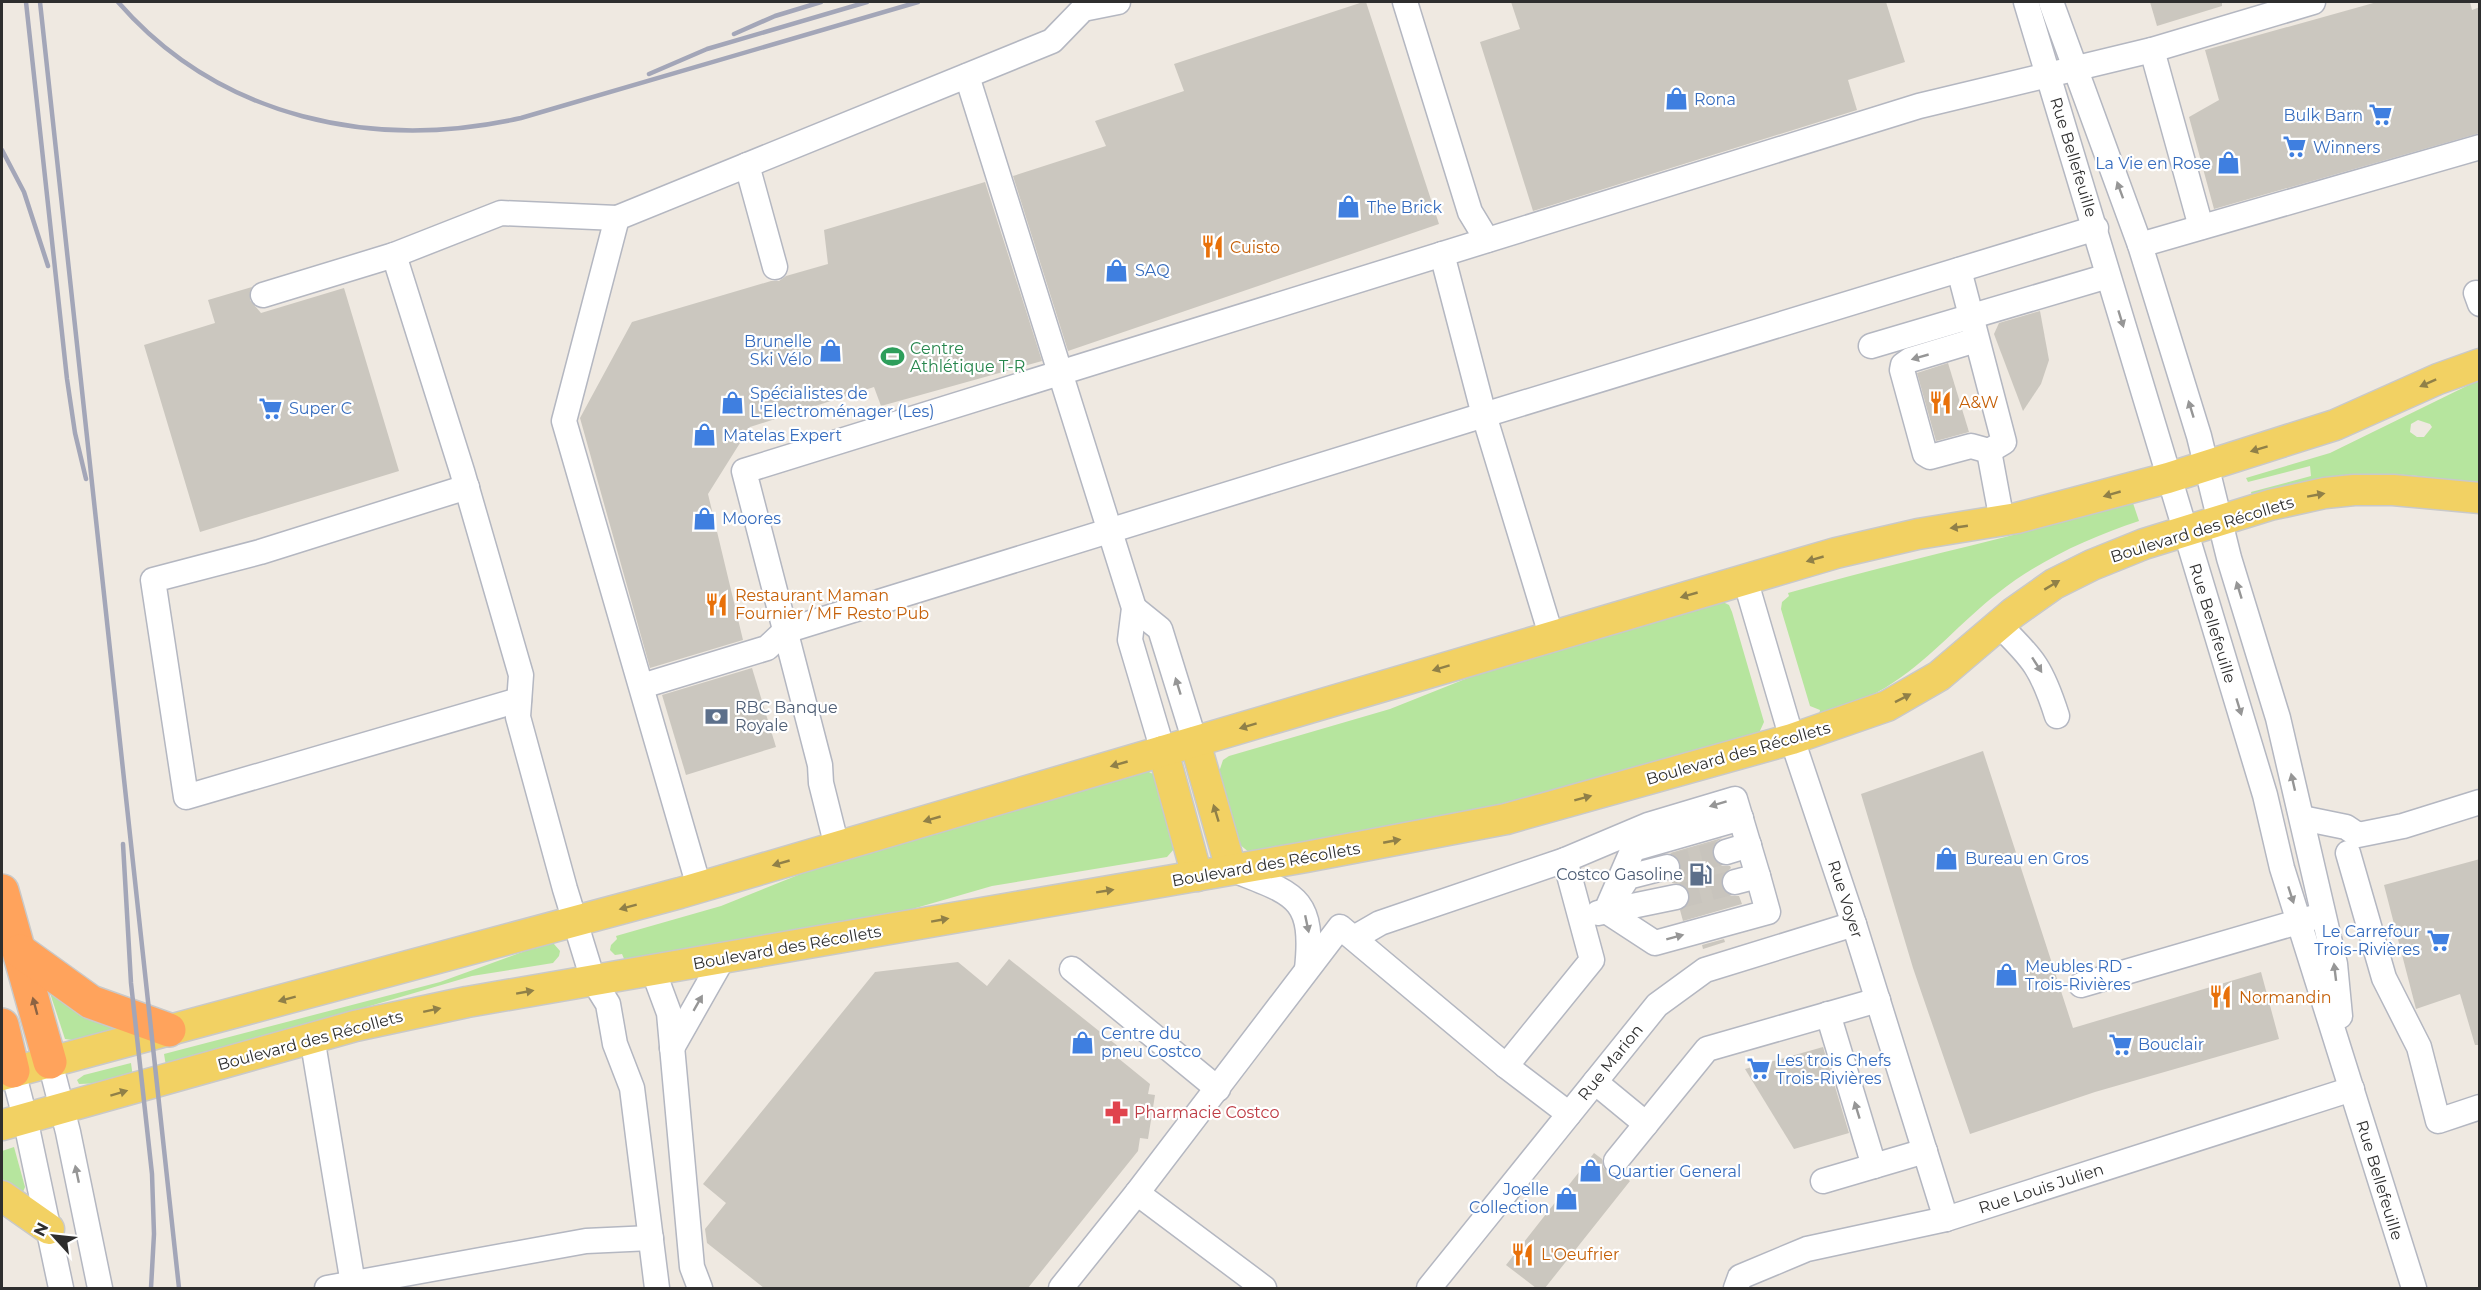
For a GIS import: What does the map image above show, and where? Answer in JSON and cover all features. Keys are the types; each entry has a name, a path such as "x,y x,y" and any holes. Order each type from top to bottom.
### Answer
{"highway":[{"path":"2,891 50,1062"},
{"path":"20,951 91,1002 169,1030"},
{"path":"2,1025 8,1073"}],"main road":[{"path":"8,1073 699,887 1551,635 1871,544 1934,531 2002,521 2168,478 2335,425 2431,382 2480,364"},
{"name":"Boulevard des Récollets","path":"14,1121 312,1037 467,1002 1197,876 1506,819 1792,739 1869,713 1912,694 1949,669 2034,597 2073,574 2136,547 2219,520 2298,498 2346,490 2393,489 2480,498"},
{"path":"1195,742 1232,869"},
{"path":"1163,751 1197,876"},
{"path":"2,1196 49,1229"}],"street":[{"path":"263,295 394,255 501,213 617,218 1052,41 1083,9 1118,2"},
{"path":"1406,2 1470,212 1487,240"},
{"name":"Rue Bellefeuille","path":"2026,2 2096,228 2168,478 2265,795 2282,868 2414,1288"},
{"name":"Rue Bellefeuille","path":"2051,2 2140,245 2278,718 2335,964 2348,1077"},
{"path":"837,847 821,783 820,765 744,471 1919,106 2152,50 2313,2"},
{"path":"2152,50 2201,227"},
{"path":"967,76 1134,608 1130,640 1163,751"},
{"path":"2140,245 2480,147"},
{"path":"747,165 775,267"},
{"path":"617,218 564,421 699,887"},
{"path":"642,687 767,648 785,631 2096,228"},
{"path":"1442,254 1484,415 1551,635"},
{"path":"394,255 466,487 520,675 518,717 565,889 593,980 608,1005 615,1044 632,1088 657,1288"},
{"path":"1959,270 2004,441 1989,451 1971,446 1930,458 1925,454 1902,370 1903,365 1910,360 1976,340"},
{"path":"1871,346 2108,276"},
{"path":"1989,451 2002,521"},
{"path":"466,487 260,552 153,580 186,797 519,700"},
{"name":"Rue Voyer","path":"1745,579 1792,739 1854,924 1946,1219"},
{"path":"1134,608 1160,629 1195,742"},
{"path":"2000,624 2037,665 2048,687 2057,717"},
{"path":"1354,938 1380,923 1565,860 1648,825 1735,799 1741,818 1738,848 1747,879 1768,912 1655,943 1606,911"},
{"path":"2282,868 2311,862 2403,826 2480,802"},
{"path":"1606,911 1633,849 1741,818"},
{"path":"2302,818 2346,827 2353,844 2384,978 2419,1047 2438,1121 2480,1107"},
{"path":"1506,1066 1592,960 1565,860"},
{"path":"1606,911 1628,877 1667,867"},
{"path":"1232,869 1287,892 1299,902 1305,913 1309,932 1307,969"},
{"path":"1581,916 1676,897"},
{"path":"2082,985 2324,915"},
{"name":"Rue Marion","path":"1429,1288 1657,1005 1705,970 1854,924"},
{"path":"1061,1288 1218,1089 1340,927 1506,1066 1569,1114"},
{"path":"672,1048 723,958"},
{"path":"1072,969 1218,1089"},
{"path":"653,970 668,1005 692,1267 693,1275 700,1288"},
{"path":"1616,1161 1707,1049 1878,1000"},
{"path":"1828,1014 1874,1166"},
{"path":"312,1037 353,1284"},
{"path":"50,1062 63,1108 100,1288"},
{"path":"8,1073 14,1121 49,1229 61,1288"},
{"name":"Rue Louis Julien","path":"1736,1288 1740,1277 1807,1250 1946,1219 2348,1077"},
{"path":"1595,1082 1646,1124"},
{"path":"1823,1181 1925,1151"},
{"path":"1137,1193 1264,1288"},
{"path":"327,1288 586,1241 651,1238"}],"green space":[{"path":"2479,380 2479,484 2406,475 2351,475 2312,481 2252,496 2251,492 2311,476 2310,466 2248,482 2246,478 2330,453","holes":["2418,420 2432,427 2424,437 2417,437 2410,432 2411,424"]},
{"path":"2133,503 2139,521 2083,543 2048,560 2014,581 1908,672 1885,688 1858,701 1819,715 1820,710 1810,706 1781,609 1782,602 1789,596 1788,593"},
{"path":"1721,601 1729,605 1732,612 1764,722 1759,733 1507,805 1250,853 1239,844 1219,772 1223,760 1229,756 1390,709 1508,662"},
{"path":"1145,770 1155,775 1174,849 1167,857 992,886 888,916 625,961 622,954 615,955 610,950 611,945 617,939 616,936 721,906 828,863"},
{"path":"547,943 554,944 560,951 553,963 472,976 166,1066 164,1054 440,982"},
{"path":"49,990 112,1023 113,1029 72,1040 65,1039"},
{"path":"131,1063 133,1078 106,1083 79,1084 77,1080 84,1075"},
{"path":"14,1147 25,1187 23,1192 2,1179 2,1151"}],"building":[{"path":"1366,2 1439,224 1068,351 1013,176 1106,146 1095,121 1184,91 1174,64"},
{"name":"Rona","path":"1511,2 1886,2 1905,62 1848,80 1857,110 1533,211 1480,42 1520,29"},
{"path":"2150,2 2222,2 2222,6 2157,26"},
{"path":"2377,2 2470,2 2472,10 2480,7 2480,133 2214,209 2189,117 2219,100 2205,50"},
{"path":"985,182 1042,361 881,406 874,387 750,427 708,494 743,640 650,668 580,418 632,322 771,281 779,281 786,276 828,264 824,230"},
{"name":"Super C","path":"252,287 250,300 261,313 344,288 399,471 200,532 144,345 215,323 208,300"},
{"path":"2040,311 2049,360 2041,384 2023,411 1994,334 1999,323"},
{"name":"A&W","path":"1948,363 1969,432 1936,441 1917,373"},
{"name":"RBC Banque Royale","path":"752,668 776,747 686,775 662,695"},
{"path":"1983,751 2073,1028 2261,972 2279,1039 2095,1092 1970,1134 1913,968 1861,794"},
{"path":"1722,838 1715,843 1712,849 1716,862 1731,868 1721,878 1721,886 1731,896 1739,896 1742,904 1683,921 1680,910 1689,902 1690,895 1687,888 1681,884 1672,883 1671,880 1680,871 1681,864 1677,857 1670,853"},
{"name":"Le Carrefour Trois-Rivières","path":"2480,859 2480,1045 2475,1045 2460,994 2416,1009 2384,885"},
{"path":"1724,939 1725,942 1703,949 1702,945"},
{"path":"1009,959 1124,1051 1118,1058 1150,1084 1148,1094 1155,1095 1148,1139 1140,1138 1138,1151 1028,1288 764,1288 707,1243 705,1229 726,1203 703,1184 875,972 958,962 987,986"},
{"path":"1823,1047 1849,1133 1794,1149 1745,1069"},
{"path":"1594,1153 1602,1159 1603,1167 1608,1172 1614,1175 1621,1174 1630,1181 1545,1288 1536,1288 1506,1265"}],"tunnel":[{"path":"1667,867 1726,852"},
{"path":"1676,897 1735,882"}],"railway":[{"path":"26,2 67,379 75,433 86,479"},
{"path":"40,2 179,1288"},
{"path":"118,2 159,42 203,74 252,99 303,116 356,127 410,130 466,127 521,118 918,2"},
{"path":"734,34 775,16 821,2"},
{"path":"649,74 707,49 867,2"},
{"path":"2,150 24,192 48,266"},
{"path":"123,844 131,983 152,1174 154,1234 151,1288"}],"place":[{"name":"Rona","path":"1676,99"},
{"name":"Bulk Barn","path":"2381,115"},
{"name":"Winners","path":"2295,147"},
{"name":"La Vie en Rose","path":"2229,163"},
{"name":"The Brick","path":"1349,207"},
{"name":"Cuisto","path":"1212,247"},
{"name":"SAQ","path":"1117,270"},
{"name":"Brunelle Ski Vélo","path":"830,350"},
{"name":"Centre Athlétique T-R","path":"892,357"},
{"name":"Spécialistes de L'Electroménager (Les)","path":"732,402"},
{"name":"A&W","path":"1941,402"},
{"name":"Super C","path":"271,408"},
{"name":"Matelas Expert","path":"705,435"},
{"name":"Moores","path":"704,518"},
{"name":"Restaurant Maman Fournier / MF Resto Pub","path":"717,604"},
{"name":"RBC Banque Royale","path":"717,716"},
{"name":"Bureau en Gros","path":"1947,858"},
{"name":"Costco Gasoline","path":"1701,874"},
{"name":"Le Carrefour Trois-Rivières","path":"2438,940"},
{"name":"Meubles RD - Trois-Rivières","path":"2007,975"},
{"name":"Normandin","path":"2221,997"},
{"name":"Centre du pneu Costco","path":"1083,1042"},
{"name":"Bouclair","path":"2120,1044"},
{"name":"Les trois Chefs Trois-Rivières","path":"1758,1069"},
{"name":"Pharmacie Costco","path":"1116,1112"},
{"name":"Quartier General","path":"1590,1171"},
{"name":"Joelle Collection","path":"1567,1198"},
{"name":"L'Oeufrier","path":"1523,1254"}]}
